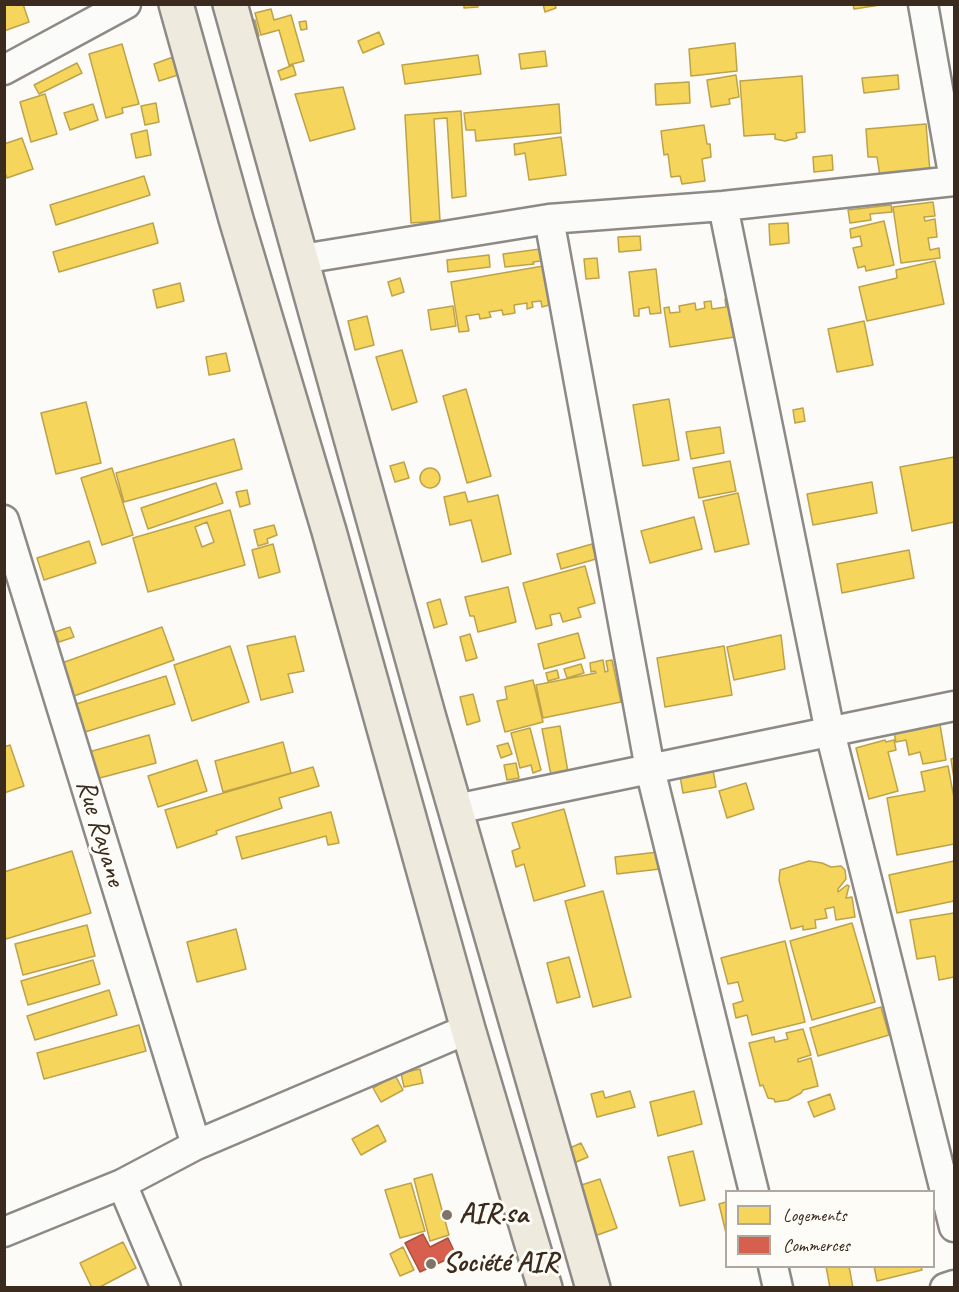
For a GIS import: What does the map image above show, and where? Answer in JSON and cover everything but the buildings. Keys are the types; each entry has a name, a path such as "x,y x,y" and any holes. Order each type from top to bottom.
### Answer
{"main road":[{"path":"176,4 468,1029 545,1287"},
{"path":"231,4 456,809 593,1287"}],"street":[{"path":"4,70 126,4"},
{"path":"302,259 549,219 723,206 954,180 923,4"},
{"path":"723,206 830,732 954,1227"},
{"path":"549,219 650,769 754,1190"},
{"name":"Rue Rayane","path":"4,520 196,1146"},
{"path":"456,809 954,706"},
{"path":"4,1232 122,1184 196,1146 468,1029"},
{"path":"122,1184 166,1287"},
{"path":"773,1268 778,1287"},
{"path":"945,1287 954,1285"}],"place":[{"name":"AIR.sa","path":"447,1215"},
{"name":"Société AIR","path":"431,1264"}]}
